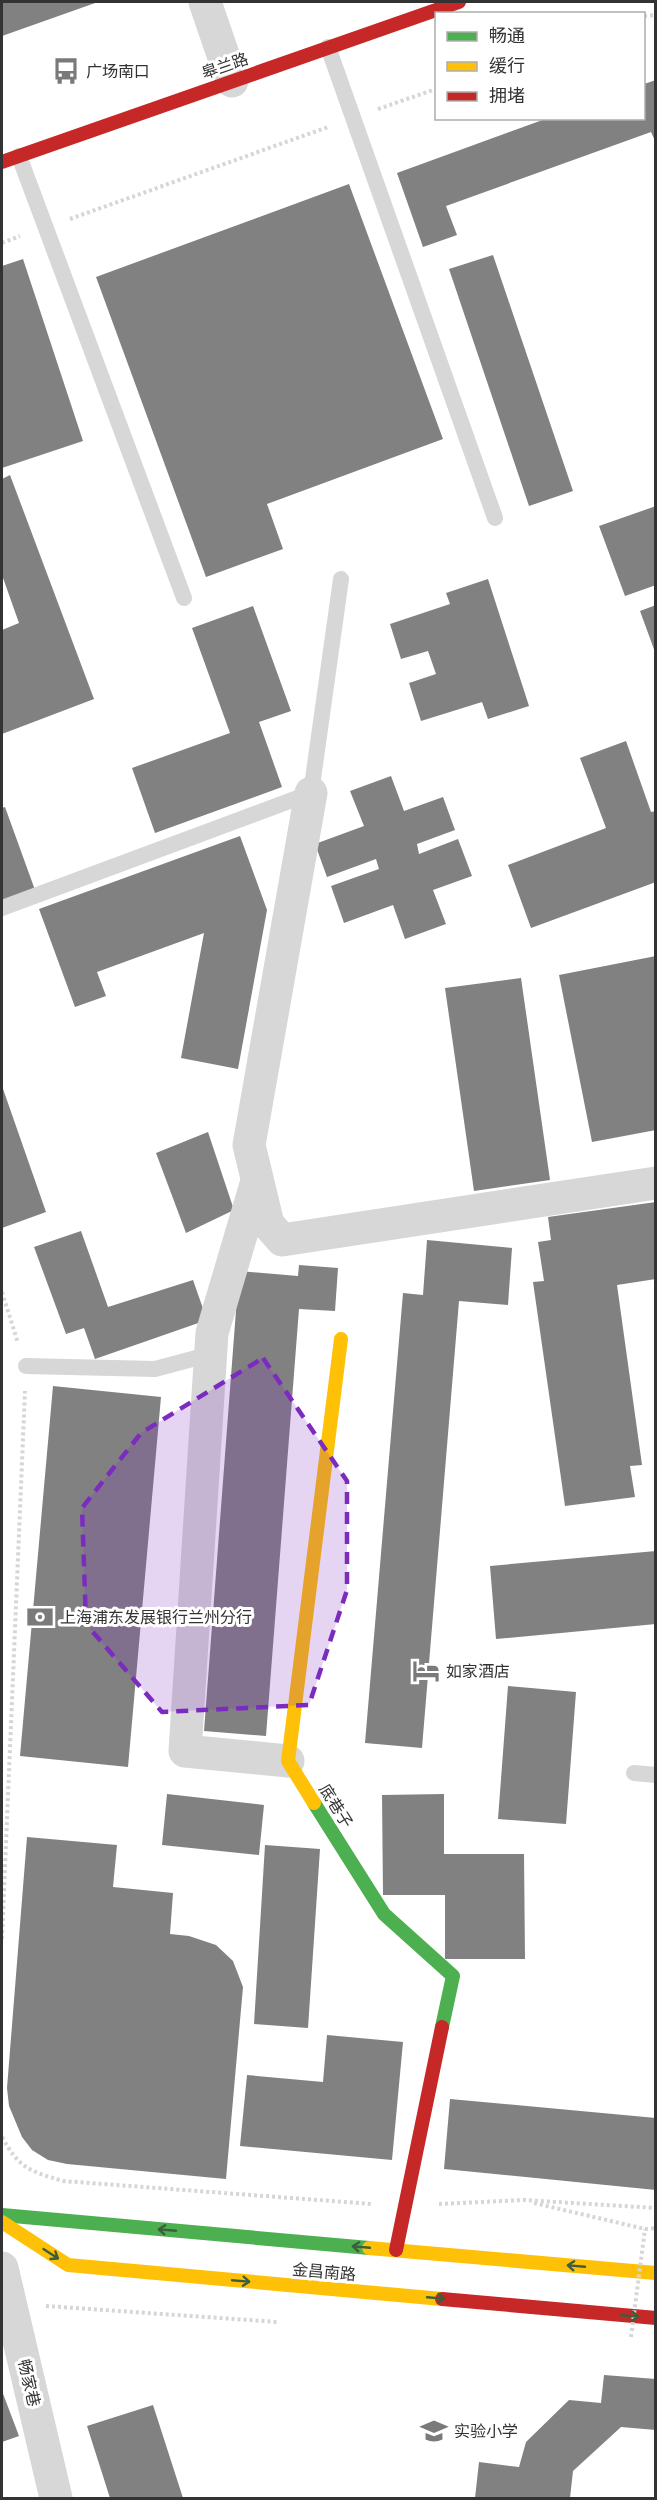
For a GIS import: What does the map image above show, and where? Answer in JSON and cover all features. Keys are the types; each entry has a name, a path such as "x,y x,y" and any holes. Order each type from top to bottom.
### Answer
{"street":[{"path":"205,2 232,81"},
{"name":"皋兰路","path":"2,162 459,2"},
{"path":"311,793 249,1145 268,1224 282,1240 656,1183"},
{"path":"257,1179 212,1333 185,1751 288,1761 341,1339"},
{"name":"底巷子","path":"288,1761 384,1914 453,1976 396,2250"},
{"name":"金昌南路","path":"2,2215 656,2272"},
{"name":"金昌南路","path":"2,2222 68,2265 656,2318"},
{"name":"畅家巷","path":"2,2268 56,2499"}],"lane":[{"path":"328,47 495,518"},
{"path":"19,156 184,598"},
{"path":"2,908 311,793 341,579"},
{"path":"26,1366 155,1369 211,1354"},
{"path":"634,1773 656,1775"}],"path":[{"path":"2,243 435,89"},
{"path":"2,1292 26,1366 2,1939"},
{"path":"2,2137 14,2158 33,2172 63,2181 405,2206 524,2200 656,2208"},
{"path":"524,2200 645,2229 656,2228"},
{"path":"631,2337 645,2229"}],"highlighted area":[{"path":"263,1358 347,1481 347,1590 309,1705 162,1712 86,1624 82,1508 141,1433"}],"building":[{"path":"2,2 98,2 2,36"},
{"path":"656,80 656,143 651,132 446,206 457,235 423,247 397,173 543,120 645,120 645,84"},
{"path":"349,184 443,439 267,504 283,549 206,577 96,277"},
{"path":"493,255 573,491 529,506 449,269"},
{"path":"23,259 83,441 2,468 2,266"},
{"path":"10,475 94,699 2,734 2,630 19,623 2,575 2,479"},
{"path":"656,506 656,585 625,596 599,526"},
{"path":"488,579 529,706 488,719 482,702 421,721 409,683 436,674 428,651 401,659 390,624 450,604 446,593"},
{"path":"656,605 656,652 655,652 640,611"},
{"path":"253,606 291,711 259,722 282,787 155,833 132,768 230,733 192,628"},
{"path":"626,741 651,812 656,811 656,882 531,928 508,865 606,828 580,758"},
{"path":"391,776 404,811 443,797 455,830 417,844 419,854 458,839 472,876 433,890 446,924 405,939 393,905 344,923 331,886 379,869 376,859 327,877 315,844 364,826 350,791"},
{"path":"5,807 35,890 2,902 2,808"},
{"path":"240,836 267,910 238,1069 181,1058 204,933 97,972 106,996 75,1007 39,909"},
{"path":"656,956 656,1130 592,1142 559,975"},
{"path":"521,978 550,1180 474,1191 445,988"},
{"path":"2,1086 46,1212 2,1228"},
{"path":"208,1132 234,1210 186,1233 156,1153"},
{"path":"656,1202 656,1279 617,1285 642,1465 630,1466 635,1497 565,1506 533,1282 544,1281 538,1242 551,1240 548,1217"},
{"path":"81,1231 108,1307 193,1280 207,1320 95,1359 84,1328 66,1334 34,1247"},
{"path":"427,1240 512,1248 508,1305 459,1301 422,1748 365,1743 403,1293 423,1295"},
{"path":"299,1265 338,1268 335,1311 299,1309 266,1736 204,1731 239,1271 298,1276"},
{"path":"53,1386 161,1397 128,1767 20,1756"},
{"path":"656,1551 656,1624 496,1639 490,1566"},
{"path":"508,1686 576,1692 566,1824 498,1819"},
{"path":"167,1794 264,1805 259,1855 162,1845"},
{"path":"444,1794 444,1854 524,1854 525,1959 445,1959 445,1895 383,1895 382,1795"},
{"path":"27,1837 117,1845 113,1887 173,1893 170,1934 189,1936 216,1945 233,1961 243,1987 226,2179 67,2164 48,2160 32,2150 22,2137 9,2106 7,2088"},
{"path":"265,1845 320,1849 308,2028 254,2024"},
{"path":"327,2035 403,2042 392,2160 240,2146 247,2075 323,2082"},
{"path":"450,2099 656,2118 656,2190 444,2169"},
{"path":"604,2375 656,2379 656,2430 621,2427 573,2471 570,2498 475,2498 479,2462 519,2467 526,2442 569,2400 601,2403"},
{"path":"2,2391 19,2436 2,2442"},
{"path":"153,2405 183,2498 110,2498 87,2426"}],"traffic: fast":[{"path":"314,1803 384,1914 453,1976 442,2027"},
{"path":"2,2215 369,2248"}],"traffic: slow":[{"path":"314,1803 288,1761 341,1339"},
{"path":"2,2222 68,2265 442,2299"},
{"path":"369,2248 656,2273"}],"traffic: jam":[{"path":"2,162 459,2"},
{"path":"396,2250 442,2027"},
{"path":"442,2299 656,2318"}],"place":[{"name":"广场南口","path":"66,71"},
{"name":"上海浦东发展银行兰州分行","path":"40,1617"},
{"name":"如家酒店","path":"426,1671"},
{"name":"实验小学","path":"434,2431"}]}
